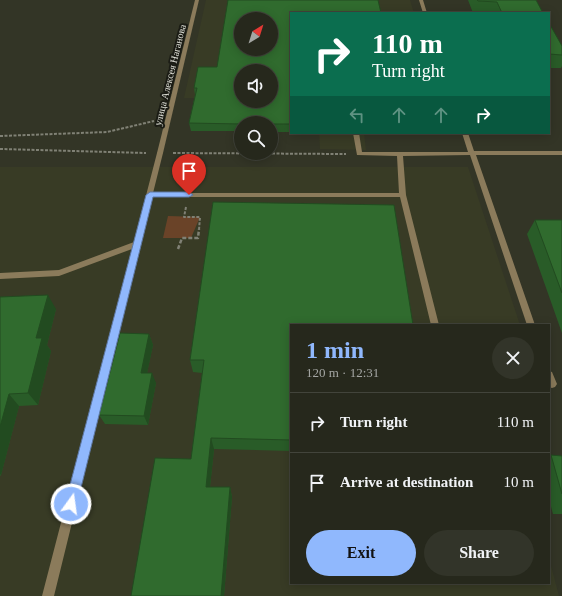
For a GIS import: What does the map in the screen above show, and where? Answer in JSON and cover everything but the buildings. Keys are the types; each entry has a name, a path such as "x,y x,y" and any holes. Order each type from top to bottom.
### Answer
{"street":[{"name":"улица Алексея Наганова","path":"48,596 138,244 197,0"},
{"path":"421,0 425,12"},
{"path":"356,134 359,154 562,153"},
{"path":"464,134 531,324"},
{"path":"400,154 403,195 434,324"},
{"path":"150,195 403,195"},
{"path":"0,276 59,273 138,244"}],"path":[{"path":"0,136 115,131 169,116"},
{"path":"0,149 160,153 359,154"},
{"path":"178,249 182,238 198,238 200,217 184,217 189,195"}],"shaded area":[{"path":"206,0 410,0 414,12 290,12 278,51 278,12 234,12 234,56 276,56 273,64 234,64 234,98 184,98"},
{"path":"319,134 364,134 366,150 320,149"},
{"path":"0,167 468,167 520,324 290,324 290,584 550,584 550,562 559,596 0,596"},
{"path":"168,216 200,217 191,238 163,238"}],"route":[{"path":"71,504 150,195 189,195"}]}
